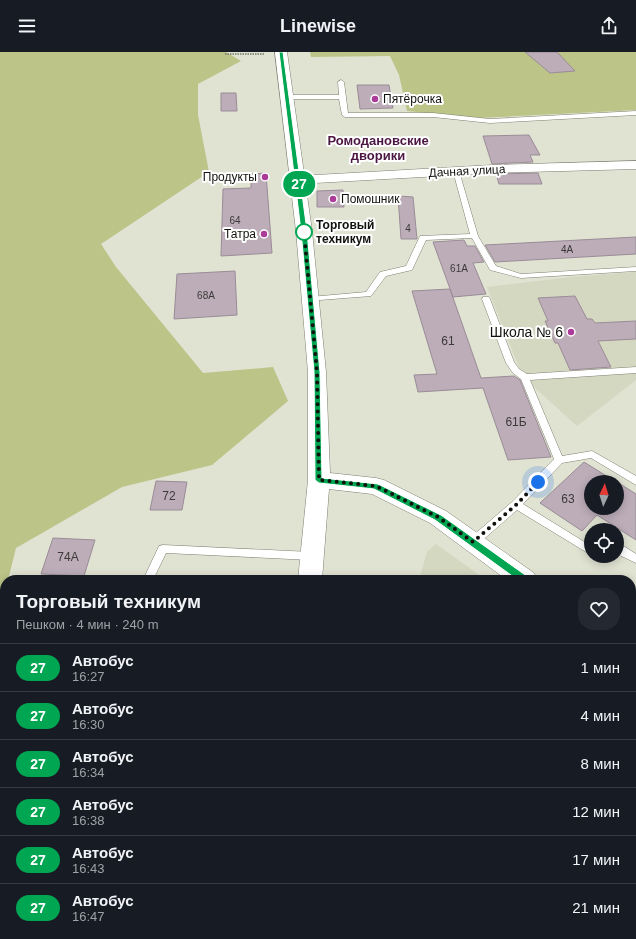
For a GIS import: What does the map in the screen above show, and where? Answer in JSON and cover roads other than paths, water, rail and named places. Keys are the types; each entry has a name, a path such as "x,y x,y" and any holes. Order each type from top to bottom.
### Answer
{"street":[{"path":"282,53 298,180 317,372 319,480 310,575"},
{"name":"Дачная улица","path":"298,180 456,171 636,165"},
{"path":"319,480 376,486 438,517 518,575"}],"lane":[{"path":"341,82 345,115 433,115 490,121 636,113"},
{"path":"288,97 342,97"},
{"path":"456,171 474,236 493,268 521,276 636,269"},
{"path":"310,299 368,294 383,274 409,268 423,238 474,236"},
{"path":"486,299 510,363 516,371 525,378 559,460"},
{"path":"525,378 636,370"},
{"path":"473,542 516,505 559,460 592,454 636,481"},
{"path":"516,505 584,547"},
{"path":"150,575 163,549 312,556"},
{"path":"624,551 636,559"}],"place":[{"name":"Пятёрочка","path":"375,99"},
{"name":"Продукты","path":"265,177"},
{"name":"Помошник","path":"333,199"},
{"name":"Торговый техникум","path":"304,232"},
{"name":"Татра","path":"264,234"},
{"name":"Школа № 6","path":"571,332"}],"district":[{"name":"Ромодановские дворики","path":"378,148"}]}
